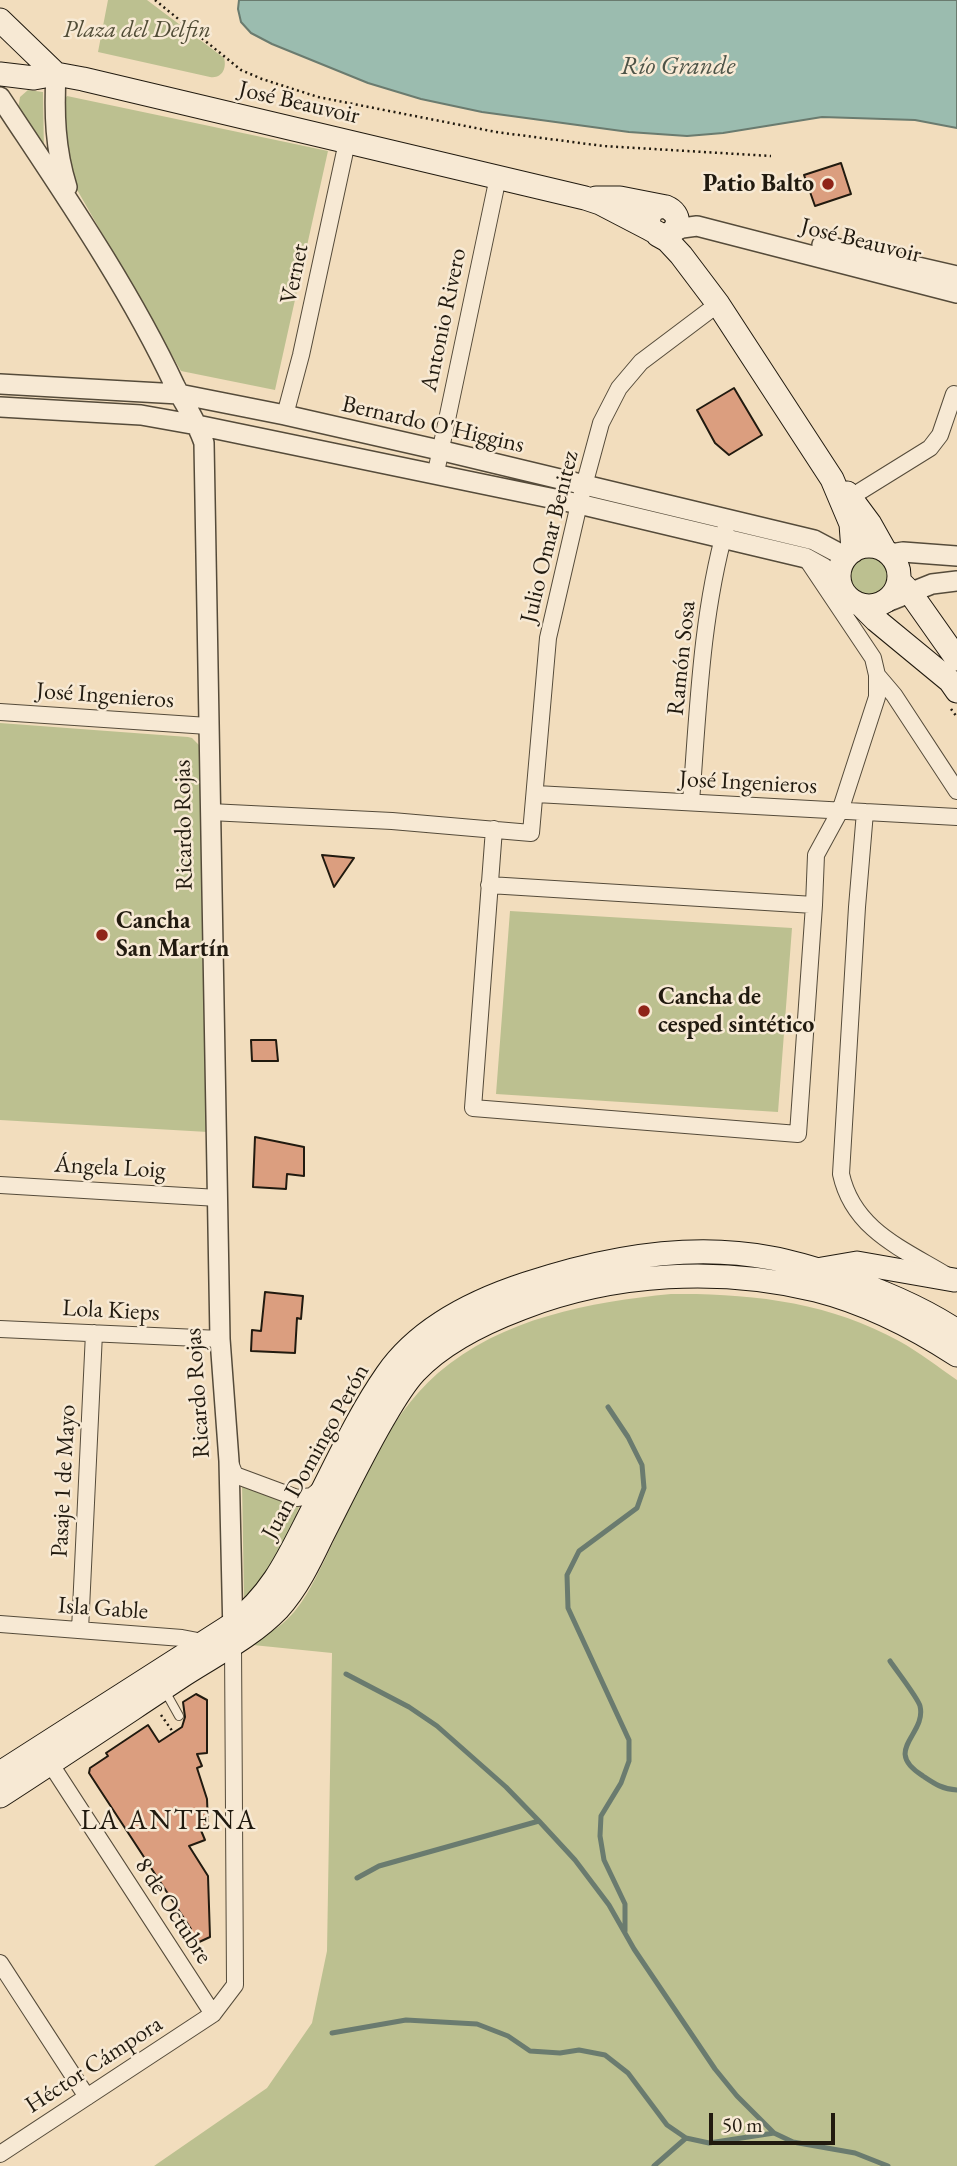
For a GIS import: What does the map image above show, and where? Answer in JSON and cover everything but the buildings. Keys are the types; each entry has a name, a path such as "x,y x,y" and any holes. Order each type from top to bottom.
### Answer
{"main road":[{"path":"0,20 56,74"},
{"name":"José Beauvoir","path":"0,74 34,78 56,74 585,198 620,198 668,223"},
{"path":"668,223 832,479 850,524 850,554 839,576 856,603 950,681 957,691"},
{"path":"832,479 851,497 899,570 904,586 957,659"},
{"path":"850,554 872,546 887,552"},
{"path":"856,603 904,586"},
{"name":"Juan Domingo Perón","path":"0,1773 203,1642 233,1634 285,1565 370,1401 388,1373 409,1348 433,1328 492,1296 564,1271 608,1261 646,1255 727,1253 770,1258 817,1270 896,1297 930,1313 957,1331"},
{"path":"817,1270 857,1263 955,1280"},
{"name":"Juan Domingo Perón","path":"0,1796 163,1689 233,1634 275,1612 292,1593 358,1463 400,1392 416,1371 456,1340 510,1312 547,1298 593,1286 639,1279 725,1277 818,1291 892,1318 921,1332 957,1355"}],"street":[{"name":"Ricardo Rojas","path":"56,74 54,115 57,149 73,208"},
{"name":"Ricardo Rojas","path":"0,97 73,208 152,337 204,443 220,1339 229,1461 233,1634"},
{"name":"Vernet","path":"285,415 347,142"},
{"name":"Antonio Rivero","path":"436,472 498,177"},
{"name":"José Beauvoir","path":"668,223 957,276"},
{"name":"José Beauvoir","path":"668,223 697,226 957,293"},
{"name":"Julio Omar Benitez","path":"494,829 531,832 548,638 581,495 601,423 619,388 641,362 718,304"},
{"name":"Bernardo O'Higgins","path":"0,384 179,394 439,450 581,495 726,530 806,558 824,568 856,603"},
{"path":"851,497 930,448 940,435 954,394"},
{"name":"Bernardo O'Higgins","path":"0,407 141,415 436,472 581,495"},
{"name":"Bernardo O'Higgins","path":"726,530 814,540 850,554"},
{"name":"Ramón Sosa","path":"691,802 706,635 714,578 726,530"},
{"path":"887,552 957,556"},
{"path":"210,812 494,829 473,1108 798,1134 816,855 840,811 877,698 877,676 856,603 806,558"},
{"path":"904,586 957,580"},
{"path":"877,676 894,695 957,791"},
{"name":"José Ingenieros","path":"0,712 208,726"},
{"name":"José Ingenieros","path":"536,794 957,817"},
{"path":"866,812 857,907 841,1174 845,1192 865,1223 891,1242 955,1280"},
{"path":"489,885 814,905"},
{"name":"Ángela Loig","path":"0,1185 218,1198"},
{"name":"Lola Kieps","path":"0,1329 220,1339"},
{"name":"Pasaje 1 de Mayo","path":"80,1630 94,1333"},
{"path":"229,1461 235,1475 297,1498 312,1496 326,1485"},
{"name":"Isla Gable","path":"0,1624 182,1638 203,1642"},
{"name":"Héctor Cámpora","path":"0,2154 213,2014 235,1985 233,1634"},
{"name":"8 de Octubre","path":"50,1763 213,2014"},
{"path":"0,1963 87,2097"}],"lane":[{"path":"163,1689 179,1716"}],"path":[{"path":"155,0 242,70 318,97 496,132 603,146 771,156"},
{"path":"161,1715 173,1732"}],"green space":[{"name":"Plaza del Delfin","path":"108,0 147,0 224,58 223,72 210,77 98,52"},
{"path":"28,90 43,92 44,154 18,109 20,97"},
{"path":"67,96 328,151 275,390 181,371 68,174 63,102"},
{"path":"869,554 884,561 891,576 884,591 869,598 854,591 847,576 854,561"},
{"name":"Cancha San Martín","path":"0,723 188,737 199,745 208,1132 0,1120"},
{"name":"Cancha de cesped sintético","path":"510,911 792,928 778,1112 496,1094"},
{"path":"671,1294 759,1298 788,1302 845,1317 899,1341 957,1380 957,2166 154,2166 267,2088 312,2023 327,1951 332,1653 233,1643 273,1630 287,1620 301,1603 374,1457 419,1391 438,1373 463,1354 518,1326 579,1308"},
{"path":"242,1483 299,1507 270,1570 254,1592 244,1599"}],"water":[{"name":"Río Grande","path":"239,0 957,0 957,128 915,120 822,117 687,136 629,132 482,112 421,99 368,83 272,44 251,33 241,22"}],"waterway":[{"path":"608,1407 642,1465 644,1488 637,1508 579,1551 567,1575 568,1608 629,1740 629,1761 621,1783 601,1816 600,1836 604,1860 625,1904 625,1931"},
{"path":"890,1661 920,1706 918,1726 908,1742 906,1758 911,1767 931,1781 957,1790"},
{"path":"346,1674 409,1707 437,1726 506,1787 539,1821 575,1860 609,1905 634,1949 715,2069 737,2096 774,2133 793,2142 855,2153 888,2166"},
{"path":"357,1878 379,1866 539,1821"},
{"path":"332,2033 406,2020 477,2024 508,2036 530,2051 560,2053 579,2050 605,2055 628,2073 667,2125 686,2138 709,2143 774,2133"},
{"path":"654,2166 686,2138"}],"place":[{"name":"Patio Balto","path":"828,184"},
{"name":"Cancha San Martín","path":"102,935"},
{"name":"Cancha de cesped sintético","path":"644,1011"}],"district":[{"name":"LA ANTENA","path":"169,1821"}]}
